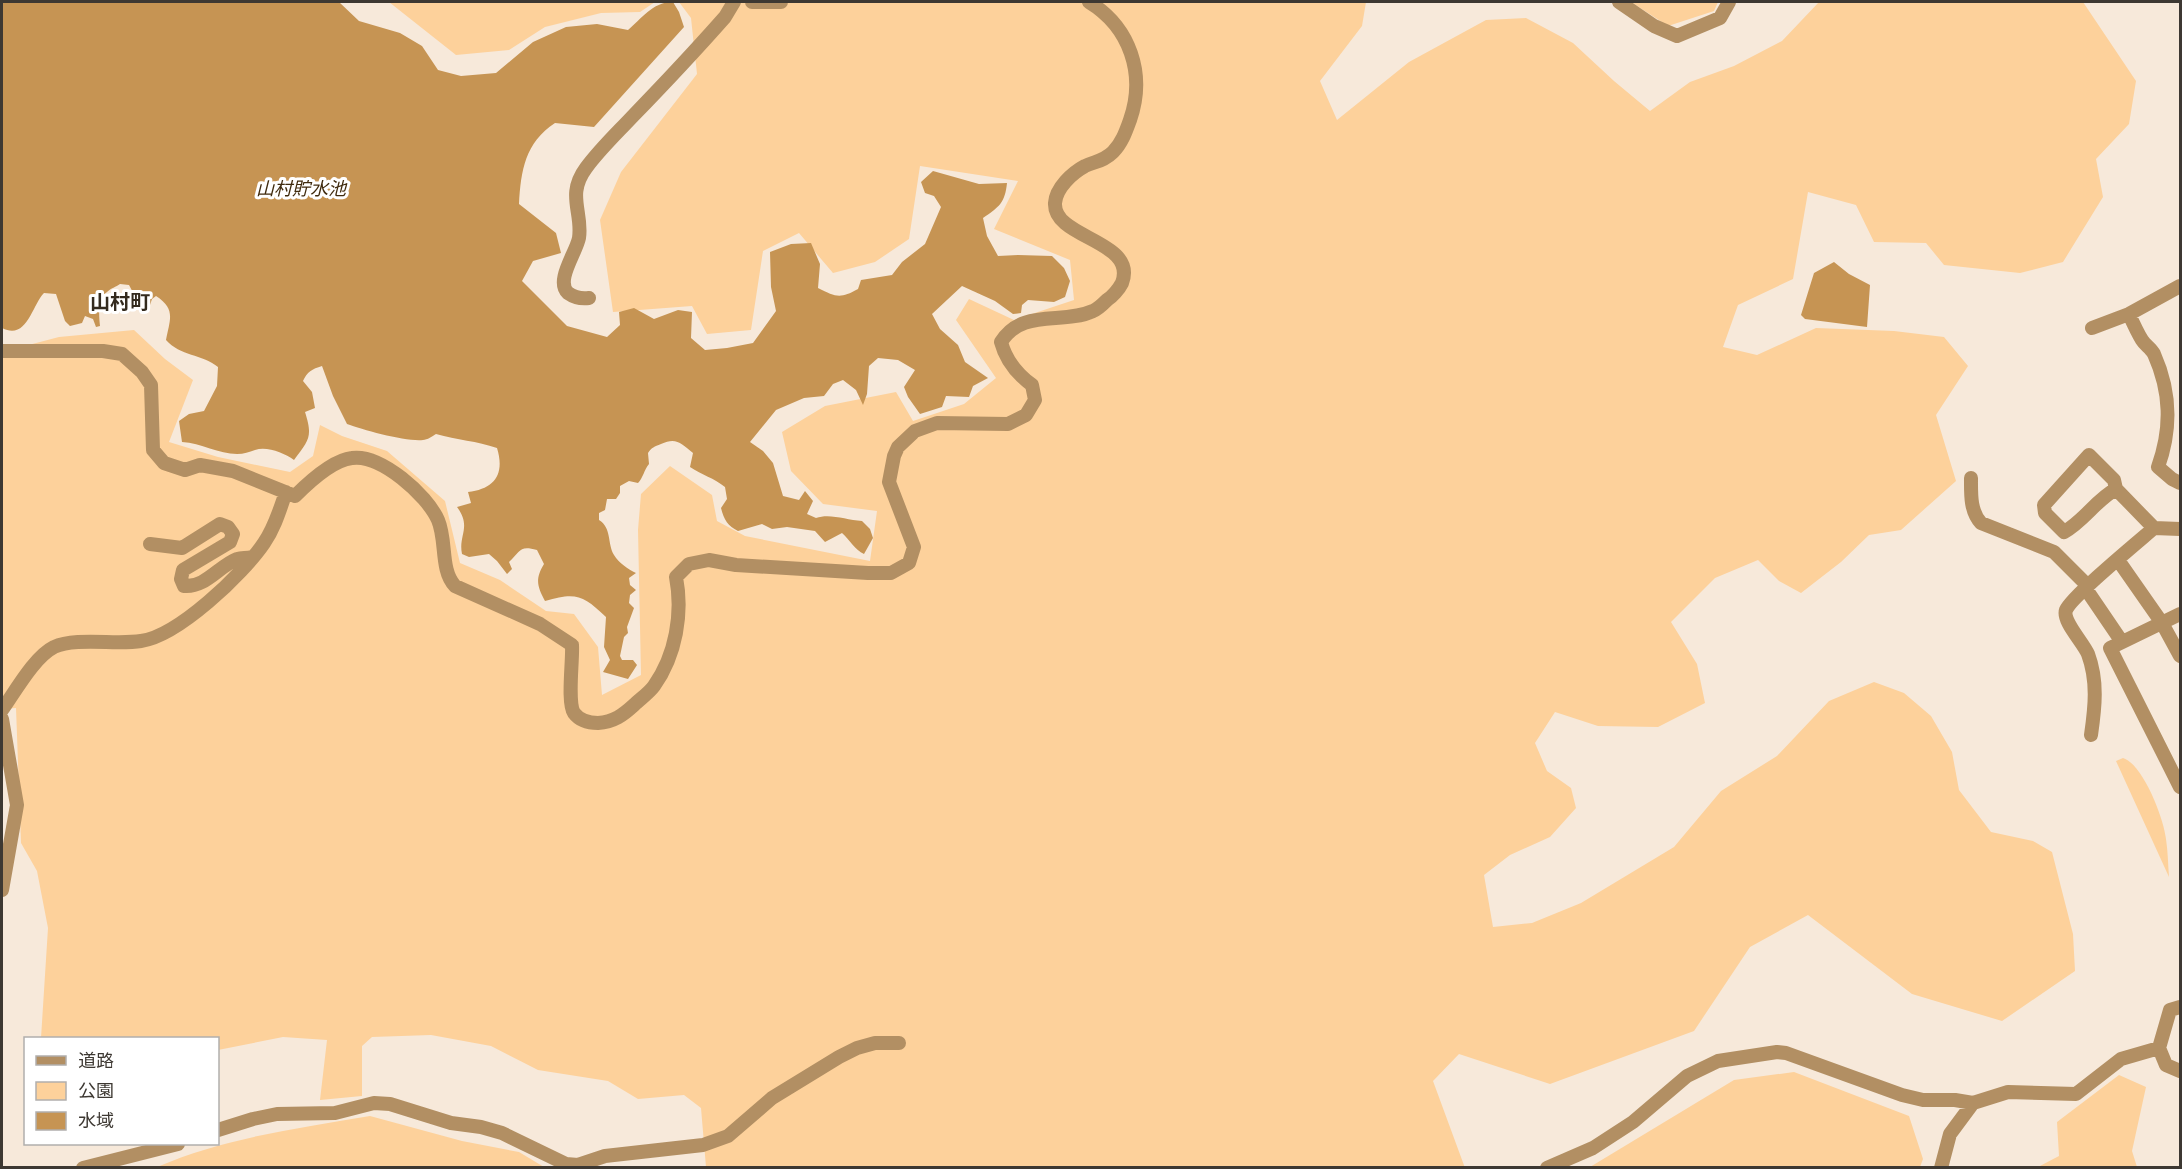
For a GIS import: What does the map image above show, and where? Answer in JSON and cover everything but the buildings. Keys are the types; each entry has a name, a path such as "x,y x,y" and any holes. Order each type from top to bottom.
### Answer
{"street":[{"path":"590,298 580,299 570,294 565,289 563,281 579,238 575,202 585,169 720,23 734,2"},
{"path":"753,2 781,2"},
{"path":"2,351 103,351 122,354 142,372 151,385 153,450 164,463 185,470 200,465 233,471 295,496 327,468 352,458 378,463 407,481 438,520 446,552 448,578 455,586 540,624 572,645 572,708 582,720 591,723 607,722 622,716 654,687 671,651 679,615 676,577 689,564 709,560 769,568 891,573 909,563 914,548 889,482 898,447 915,431 937,423 1008,424 1026,414 1035,400 1032,386 1019,375 1005,354 1001,342 1005,336 1019,324 1035,319 1069,317 1094,311 1111,298 1122,283 1123,268 1116,256 1105,246 1073,231 1055,210 1055,199 1061,185 1085,166 1102,161 1120,144 1134,108 1136,71 1132,52 1121,29 1089,2"},
{"path":"1619,2 1654,26 1677,36 1720,18 1730,2"},
{"path":"2092,328 2129,314 2181,286"},
{"path":"2129,314 2143,342 2153,351 2165,390 2169,421 2167,444 2158,467 2172,479 2181,483"},
{"path":"2064,532 2045,513 2044,506 2089,455 2114,480 2115,489 2154,528 2181,529"},
{"path":"1971,478 1971,503 1976,518 1981,523 2054,552 2087,587 2122,642"},
{"path":"2049,549 2064,532 2115,489"},
{"path":"2,710 42,656 54,648 72,643 133,642 154,639 163,635 219,592 252,557 275,522 286,492"},
{"path":"150,544 182,548 220,524 228,527 233,534 230,542 183,570 181,579 184,586 191,587 237,560 252,557"},
{"path":"2091,735 2096,695 2092,667 2082,642 2066,619 2065,612 2068,605 2087,587 2154,528"},
{"path":"2118,560 2163,622 2181,656"},
{"path":"2181,614 2110,648 2175,761 2181,787"},
{"path":"2,719 17,805 2,890"},
{"path":"2181,1007 2169,1010 2159,1048 2166,1065 2181,1071"},
{"path":"219,1130 277,1114 335,1113 374,1103 390,1104 451,1123 481,1127 502,1133 566,1164 578,1165 605,1156 704,1145 718,1141 728,1136 772,1098 839,1057 857,1048 875,1043 899,1043"},
{"path":"1547,1167 1593,1148 1633,1122 1687,1076 1718,1061 1777,1052 1786,1053 1902,1095 1923,1100 1955,1100 1973,1103 2008,1092 2076,1094 2121,1059 2159,1048"},
{"path":"1941,1167 1950,1134 1973,1103"},
{"path":"83,1167 170,1145"}],"green space":[{"path":"389,2 655,2 640,12 601,13 545,27 509,50 456,55"},
{"path":"679,2 1366,2 1362,26 1320,81 1337,120 1409,62 1486,20 1526,18 1573,43 1650,111 1690,82 1734,66 1782,41 1819,2 2083,2 2136,81 2129,124 2096,159 2103,197 2063,262 2020,273 1944,265 1926,243 1874,242 1856,205 1808,192 1793,279 1738,305 1723,347 1757,355 1816,328 1894,331 1944,337 1968,366 1936,415 1956,481 1901,530 1869,535 1841,562 1801,593 1779,581 1758,560 1715,578 1671,622 1697,664 1705,703 1658,727 1598,726 1555,712 1535,743 1547,771 1571,788 1576,808 1550,837 1510,855 1484,875 1493,927 1532,923 1581,903 1674,847 1721,791 1777,756 1829,701 1874,682 1904,693 1931,716 1952,752 1959,790 1991,832 2033,841 2052,852 2073,934 2075,971 2002,1021 1912,994 1808,915 1750,947 1694,1031 1550,1084 1459,1054 1433,1081 1465,1168 706,1167 701,1108 684,1095 638,1099 608,1081 538,1070 491,1046 431,1035 372,1037 362,1046 362,1096 320,1100 327,1040 283,1037 219,1050 219,1037 41,1037 48,928 37,871 21,843 16,708 2,709 2,352 59,337 134,330 165,359 193,380 169,442 218,457 290,472 313,456 320,425 342,436 387,451 445,501 460,563 500,580 546,611 574,614 598,647 602,695 641,675 638,530 641,494 670,466 712,495 717,521 745,536 870,561 877,511 823,504 791,471 782,432 825,406 896,392 913,421 964,404 996,378 956,320 969,299 1014,320 1074,300 1070,260 994,229 1018,181 920,166 909,239 875,262 833,273 799,233 763,251 751,330 707,334 692,306 613,312 600,220 621,172 697,74 691,18"},
{"path":"1631,2 1718,2 1714,11 1668,26"},
{"path":"2123,758 2131,762 2138,770 2157,806 2166,839 2169,877 2116,761"},
{"path":"1794,1072 1909,1116 1923,1159 1920,1167 1590,1167 1734,1080"},
{"path":"2119,1075 2146,1087 2132,1151 2137,1167 2038,1167 2059,1156 2057,1122"},
{"path":"370,1116 462,1141 519,1152 544,1167 157,1167 235,1141"}],"water":[{"name":"山村貯水池","path":"2,2 339,2 359,21 400,33 422,46 438,70 461,76 496,73 533,42 566,27 597,24 628,30 660,4 673,2 684,27 594,127 555,123 537,139 526,158 523,169 519,204 556,233 561,253 533,261 522,281 567,326 607,337 620,325 619,312 634,308 654,319 678,310 692,312 691,338 705,350 753,343 776,311 771,287 770,252 791,244 811,243 820,264 818,288 834,295 847,294 858,289 861,280 892,275 902,262 925,244 941,207 934,196 925,193 921,182 933,171 979,184 1007,183 1005,195 1000,204 983,218 987,236 998,256 1052,256 1064,268 1070,281 1065,297 1054,302 1028,300 1022,305 1021,313 1013,314 995,301 962,286 932,314 940,329 958,345 965,362 988,378 973,386 969,397 946,396 942,407 920,414 904,387 915,370 898,360 878,358 869,366 867,394 863,405 856,390 843,380 833,384 824,396 804,398 776,410 750,442 763,451 773,463 783,496 799,500 805,491 813,501 807,514 816,518 832,516 862,521 870,529 873,538 864,554 842,533 825,542 815,531 787,527 772,529 762,524 738,531 729,525 722,512 721,508 727,499 725,487 690,467 693,453 675,441 652,448 648,453 649,464 640,481 638,483 629,481 620,486 620,493 616,499 607,499 605,510 599,513 599,520 608,531 614,555 624,566 636,573 629,578 630,585 636,590 630,595 629,603 634,608 620,656 622,660 633,660 637,665 628,679 603,672 610,660 604,647 606,617 591,604 578,597 545,601 538,582 544,564 537,550 527,548 521,550 509,562 512,569 507,574 489,554 469,557 462,554 464,520 457,507 471,503 468,492 485,488 496,479 500,465 497,448 436,434 425,440 407,439 347,424 322,366 310,371 303,381 312,392 315,408 305,412 309,427 308,438 294,460 270,450 260,449 242,454 230,454 182,442 179,421 189,414 204,411 217,386 218,367 178,349 166,340 170,315 167,305 156,296 150,305 145,306 138,302 129,285 120,284 104,295 99,307 100,326 96,327 93,319 85,316 82,323 70,326 65,321 56,294 44,293 23,326 10,331 2,328"},
{"path":"1834,262 1849,274 1870,285 1867,327 1805,319 1801,315 1814,273"}],"district":[{"name":"山村町","path":"120,302"}]}
